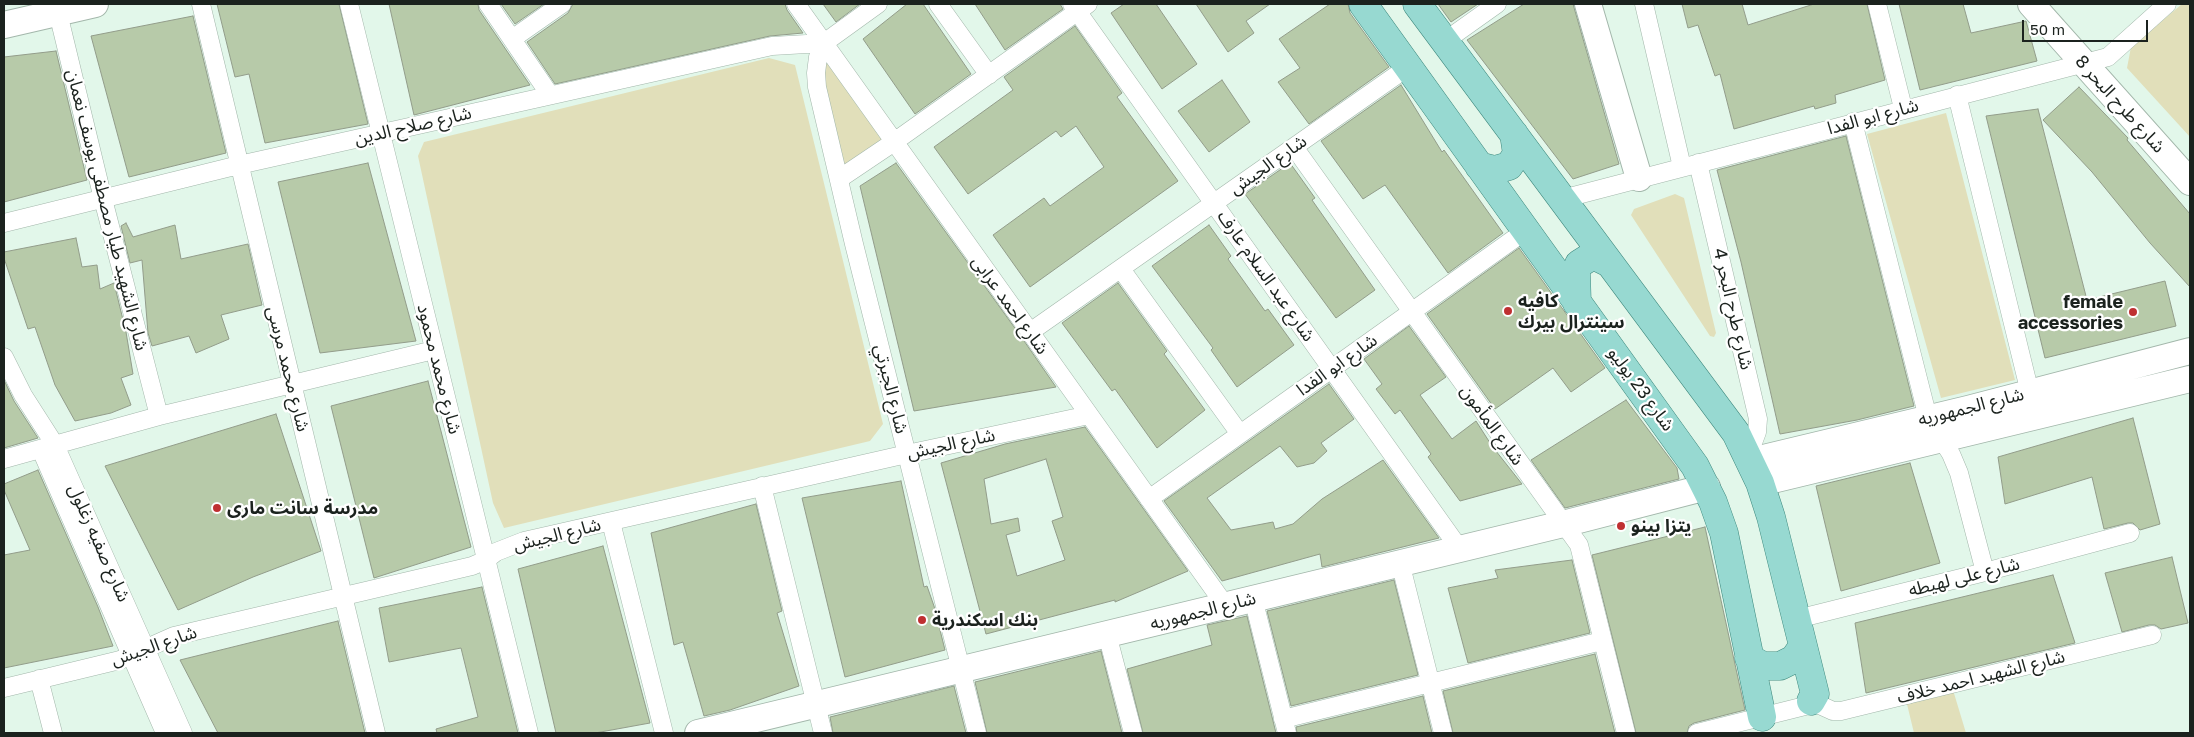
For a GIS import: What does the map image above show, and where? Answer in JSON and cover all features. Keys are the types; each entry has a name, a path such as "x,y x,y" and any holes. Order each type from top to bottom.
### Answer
{"main road":[{"path":"4,25 56,8 95,4"},
{"name":"شارع 23 يوليو","path":"1362,4 1683,447 1707,487 1724,533 1762,717"},
{"path":"1417,4 1736,433 1753,466 1771,517 1815,694 1812,702"},
{"path":"1588,4 1639,178"},
{"name":"شارع طرح البحر 8","path":"2031,4 2190,182"},
{"path":"1479,166 1495,170 1509,166 1517,154 1514,134"},
{"path":"1577,303 1576,270 1579,264 1590,257 1597,257 1609,263"},
{"name":"شارع الجمهوريه","path":"1935,429 2030,393 2190,351"},
{"name":"شارع الجمهوريه","path":"1753,466 2190,379"},
{"name":"شارع الجمهوريه","path":"698,733 1563,524 1707,487"},
{"path":"1750,658 1764,666 1780,666 1794,659 1803,646"}],"street":[{"name":"شارع محمد مرسى","path":"201,4 376,733"},
{"name":"شارع محمد محمود","path":"348,4 529,733"},
{"path":"488,4 550,95"},
{"path":"512,39 562,4"},
{"name":"شارع احمد عرابى","path":"796,4 1225,605"},
{"path":"824,43 878,4"},
{"path":"938,4 989,75"},
{"path":"1444,41 1497,4"},
{"name":"شارع طرح البحر 4","path":"1644,4 1690,165 1758,419 1753,466"},
{"path":"1876,4 1903,108"},
{"name":"شارع ابو الفدا","path":"1562,198 1903,108 2084,64 2108,56 2167,4"},
{"path":"839,179 989,75 1079,6"},
{"name":"شارع عبد السلام عارف","path":"1079,6 1214,203 1460,548"},
{"name":"شارع الشهيد طيار مصطفى يوسف نعمان","path":"56,8 159,416"},
{"name":"شارع صلاح الدين","path":"4,223 239,166 772,46 824,43"},
{"name":"شارع الجبرتي","path":"824,43 818,57 817,87 977,733"},
{"name":"شارع الجيش","path":"1030,332 1408,67"},
{"path":"1957,95 2030,393"},
{"path":"1853,122 1935,429 1951,454 1959,473 1985,572"},
{"name":"شارع المأمون","path":"1294,147 1410,313 1579,545 1626,733"},
{"name":"شارع ابو الفدا","path":"1149,498 1525,231"},
{"path":"1121,269 1240,434"},
{"path":"4,459 159,416 434,350"},
{"name":"شارع صفيه زغلول","path":"4,358 48,448 138,652 183,733"},
{"name":"شارع الجيش","path":"4,688 138,652 174,636 472,566 486,560 496,552 524,541 762,486 1089,415"},
{"path":"762,486 823,733"},
{"path":"610,522 664,733"},
{"name":"شارع على لهيطه","path":"1797,619 1985,572 2130,532"},
{"path":"1400,562 1443,733"},
{"path":"1253,598 1285,726 1430,683 1602,641"},
{"path":"1108,634 1133,733"},
{"name":"شارع الشهيد احمد خلاف","path":"1812,702 1833,711 1842,712 2152,635"},
{"name":"شارع صفيه زغلول","path":"138,652 164,733"},
{"path":"39,679 53,733"},
{"path":"1697,733 1805,706 1812,702"}],"shaded area":[{"path":"2182,4 2190,4 2190,137 2127,68 2131,47"},
{"path":"769,58 795,65 883,424 870,441 504,528 493,503 418,156 424,142"},
{"path":"831,60 887,142 841,172 819,69"},
{"path":"1946,113 2015,380 1941,398 1867,134"},
{"path":"1675,194 1684,198 1716,333 1714,337 1710,336 1631,215 1634,209"},
{"path":"1953,690 1966,733 1914,733 1906,700"}],"building":[{"path":"217,4 339,4 368,124 265,143 249,74 235,77"},
{"path":"389,4 478,4 479,10 530,85 414,115"},
{"path":"501,4 544,4 515,24"},
{"path":"573,4 785,4 803,33 770,36 555,84 527,42 568,13"},
{"path":"823,4 860,4 836,22"},
{"path":"907,4 923,4 971,74 915,114 863,39"},
{"path":"975,4 1060,4 1063,9 1005,50"},
{"path":"1124,4 1156,4 1197,64 1162,89 1111,13"},
{"path":"1196,4 1270,4 1246,21 1254,33 1228,52"},
{"path":"1330,4 1348,4 1350,13 1389,67 1309,124 1278,82 1300,68 1279,39"},
{"path":"1438,4 1478,4 1451,22"},
{"path":"1524,4 1573,4 1619,164 1573,179 1467,40"},
{"path":"1682,4 1742,4 1748,25 1814,4 1867,4 1885,80 1835,95 1836,103 1815,109 1814,106 1734,129 1720,74 1715,76 1698,25 1688,28"},
{"path":"1899,4 1963,4 1971,33 2026,21 2037,61 1920,90"},
{"path":"193,16 226,153 129,177 91,36"},
{"path":"1075,26 1122,93 1117,97 1178,181 1030,287 993,235 1044,198 1050,206 1104,167 1076,126 1061,137 1056,131 968,194 934,147 1013,90 1004,77"},
{"path":"56,51 87,180 4,202 4,57"},
{"path":"1222,80 1250,122 1209,152 1178,111"},
{"path":"1401,85 1442,152 1444,150 1503,233 1448,273 1385,185 1363,199 1321,141"},
{"path":"2079,87 2128,138 2127,140 2190,214 2190,287 2150,243 2092,172 2043,120"},
{"path":"2038,109 2087,300 2165,281 2176,326 2045,358 1986,116"},
{"path":"1846,136 1914,406 1857,420 1780,434 1741,262 1717,170"},
{"path":"368,163 416,341 320,353 278,182"},
{"path":"896,163 1056,387 914,411 860,186"},
{"path":"1290,163 1315,198 1312,200 1375,290 1336,318 1245,194"},
{"path":"126,223 133,237 175,225 181,259 248,244 262,305 221,315 229,339 196,353 189,336 152,346 148,333 142,260 130,263 121,226"},
{"path":"1209,225 1231,256 1228,259 1265,311 1268,309 1294,345 1237,387 1211,350 1213,348 1152,266"},
{"path":"76,238 82,267 97,265 100,289 114,283 126,332 133,374 121,378 131,405 111,413 75,421 55,385 35,327 28,329 4,258 4,252"},
{"path":"1519,248 1605,368 1571,392 1553,368 1495,409 1427,314"},
{"path":"1118,283 1167,351 1164,354 1205,410 1157,448 1115,389 1112,391 1062,323"},
{"path":"1409,326 1446,377 1420,395 1452,439 1476,421 1492,446 1522,484 1460,501 1428,457 1431,454 1400,410 1395,414 1376,389 1382,384 1364,359"},
{"path":"4,380 14,401 38,438 4,448"},
{"path":"428,381 471,547 374,578 331,406"},
{"path":"1329,384 1354,419 1321,443 1327,451 1314,463 1297,467 1280,446 1207,498 1231,530 1273,522 1275,529 1293,524 1322,499 1383,460 1439,538 1322,567 1320,554 1222,581 1164,501"},
{"path":"1626,400 1677,468 1679,479 1565,508 1531,460"},
{"name":"مدرسة سانت مارى","path":"276,414 321,551 253,577 178,610 105,466"},
{"path":"2133,418 2160,524 2140,530 2133,523 2104,529 2092,477 2005,504 1998,457"},
{"path":"1085,427 1188,571 1115,602 1115,600 986,634 941,463 1005,444","holes":["1046,459 1063,517 1052,521 1065,560 1017,576 1006,535 1020,531 1018,518 991,524 984,479"]},
{"path":"1910,463 1940,563 1841,591 1816,486"},
{"path":"38,470 113,646 4,668 4,555 30,550 4,490 4,484"},
{"path":"901,481 924,587 927,586 934,606 945,650 845,677 802,498"},
{"path":"756,504 782,611 777,613 799,686 730,710 704,716 683,642 674,645 651,533"},
{"path":"1705,527 1745,710 1694,723 1689,726 1687,733 1636,733 1592,555"},
{"path":"603,546 650,723 595,733 556,733 518,569"},
{"path":"2172,557 2188,623 2161,629 2155,625 2149,625 2122,632 2105,573"},
{"path":"1572,560 1590,633 1468,663 1448,588 1498,578 1495,570"},
{"path":"2053,575 2075,643 1866,693 1855,623"},
{"path":"1394,580 1418,675 1291,706 1267,611"},
{"path":"482,587 518,733 437,733 436,729 478,717 461,648 389,662 379,608"},
{"path":"1247,616 1276,733 1143,733 1127,669 1212,645 1207,625"},
{"path":"338,621 365,733 218,733 180,660"},
{"path":"1101,651 1122,733 987,733 975,682"},
{"path":"1595,654 1615,733 1453,733 1443,691"},
{"path":"954,686 966,733 833,733 830,717"},
{"path":"1423,696 1432,733 1297,733 1296,727"}],"place":[{"name":"كافيه سينترال بيرك","path":"1508,311"},
{"name":"female accessories","path":"2133,312"},
{"name":"مدرسة سانت مارى","path":"217,508"},
{"name":"يتزا بينو","path":"1621,526"},
{"name":"بنك اسكندرية","path":"922,620"}]}
